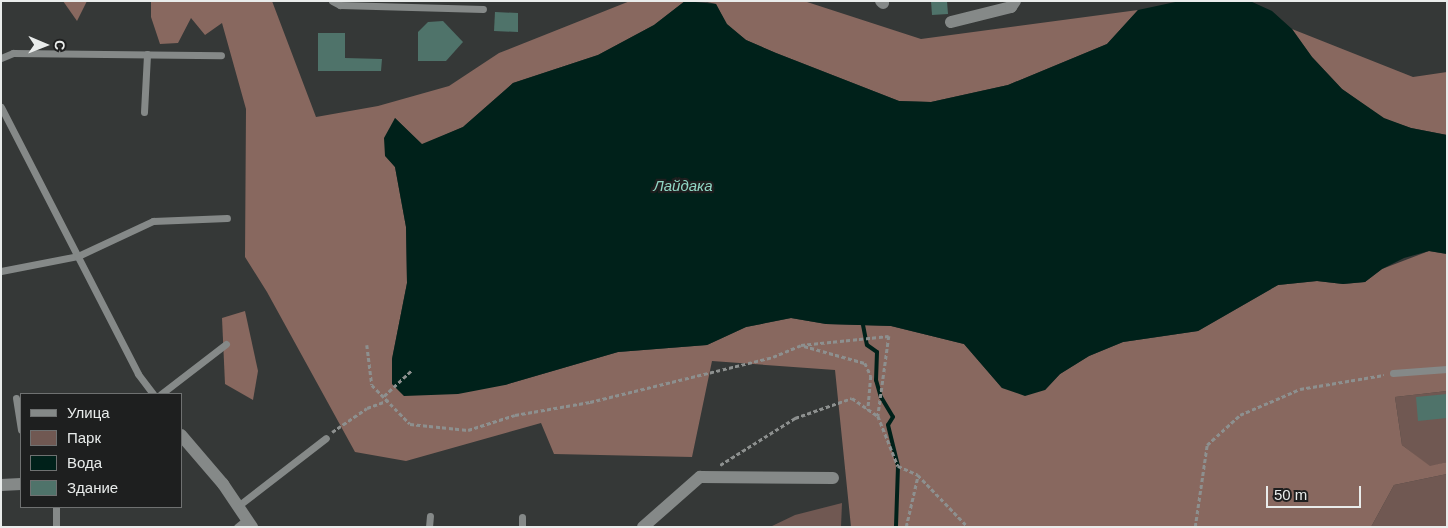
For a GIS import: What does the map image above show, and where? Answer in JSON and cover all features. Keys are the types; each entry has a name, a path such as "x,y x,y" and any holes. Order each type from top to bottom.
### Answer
{"street":[{"path":"952,22 1011,7 1015,1"},
{"path":"182,436 238,506 245,524"},
{"path":"643,527 700,477 833,478"},
{"path":"1,485 20,484"}],"lane":[{"path":"332,1 340,5 483,9"},
{"path":"1,58 13,53 221,55"},
{"path":"144,112 147,54"},
{"path":"1,107 138,374 152,393"},
{"path":"1,271 78,256 154,221 227,218"},
{"path":"163,393 226,344"},
{"path":"1393,373 1447,369"},
{"path":"16,398 20,424"},
{"path":"238,506 326,438"},
{"path":"56,508 56,527"},
{"path":"430,516 430,527"},
{"path":"522,517 522,527"}],"path":[{"path":"367,345 372,385 389,400 410,424 468,430 515,415 590,402 773,357 801,345 889,336 878,416 898,466 918,475 968,527"},
{"path":"801,345 865,363 871,376 868,410"},
{"path":"384,396 412,370"},
{"path":"1195,527 1207,446 1240,415 1300,390 1393,373"},
{"path":"700,477 795,418 852,398 878,416"},
{"path":"326,438 340,424 389,400"},
{"path":"906,527 918,475"}],"green space":[{"path":"1447,391 1447,462 1430,467 1402,445 1395,397"},
{"path":"1447,474 1447,527 1371,527 1394,485"},
{"path":"842,503 841,527 770,527 795,515"}],"shaded area":[{"path":"63,1 87,1 77,21"},
{"path":"151,1 272,1 316,117 378,106 449,86 499,53 630,1 685,1 654,25 598,55 513,83 463,127 422,145 395,118 386,156 395,167 406,227 407,283 392,359 392,383 505,385 618,352 707,345 746,327 791,318 826,324 891,326 964,344 1002,388 1045,390 1060,374 1089,356 1123,342 1198,331 1278,285 1317,281 1343,284 1365,282 1382,269 1429,251 1447,254 1447,391 1395,397 1402,445 1430,466 1447,462 1447,474 1394,485 1371,527 851,527 835,370 712,361 692,457 554,454 541,423 406,461 355,452 267,292 245,257 246,109 222,23 205,35 191,18 178,43 160,44 151,17"},
{"path":"703,1 804,1 921,39 1138,10 1107,44 1008,85 931,102 899,101 746,40 726,24 716,4"},
{"path":"1292,29 1413,77 1447,72 1447,135 1411,128 1384,119 1342,89 1312,57"},
{"path":"245,311 258,371 253,400 225,384 222,318"}],"water":[{"name":"Лайдака","path":"685,1 716,4 727,24 746,40 776,53 899,101 931,102 1008,85 1107,44 1138,10 1180,1 1250,1 1272,11 1292,29 1312,57 1342,89 1384,118 1411,128 1447,135 1447,254 1429,251 1404,258 1382,269 1365,282 1343,284 1317,281 1278,285 1198,331 1123,342 1089,356 1060,374 1045,390 1025,396 1002,388 964,344 891,326 826,324 791,318 746,327 707,345 618,352 505,385 458,394 404,396 392,384 392,359 407,283 406,227 395,167 385,156 384,138 395,118 422,144 463,127 513,83 598,55 654,25"}],"building":[{"path":"931,1 947,1 948,14 932,15"},
{"path":"495,12 518,13 518,32 494,31"},
{"path":"443,21 463,42 446,61 418,61 418,32 428,22"},
{"path":"318,33 345,33 345,58 382,59 381,71 318,71"},
{"path":"1447,394 1447,418 1418,421 1416,397"}],"waterway":[{"path":"863,325 867,345 877,352 876,380 881,397 893,417 888,425 898,466 896,527"}]}
